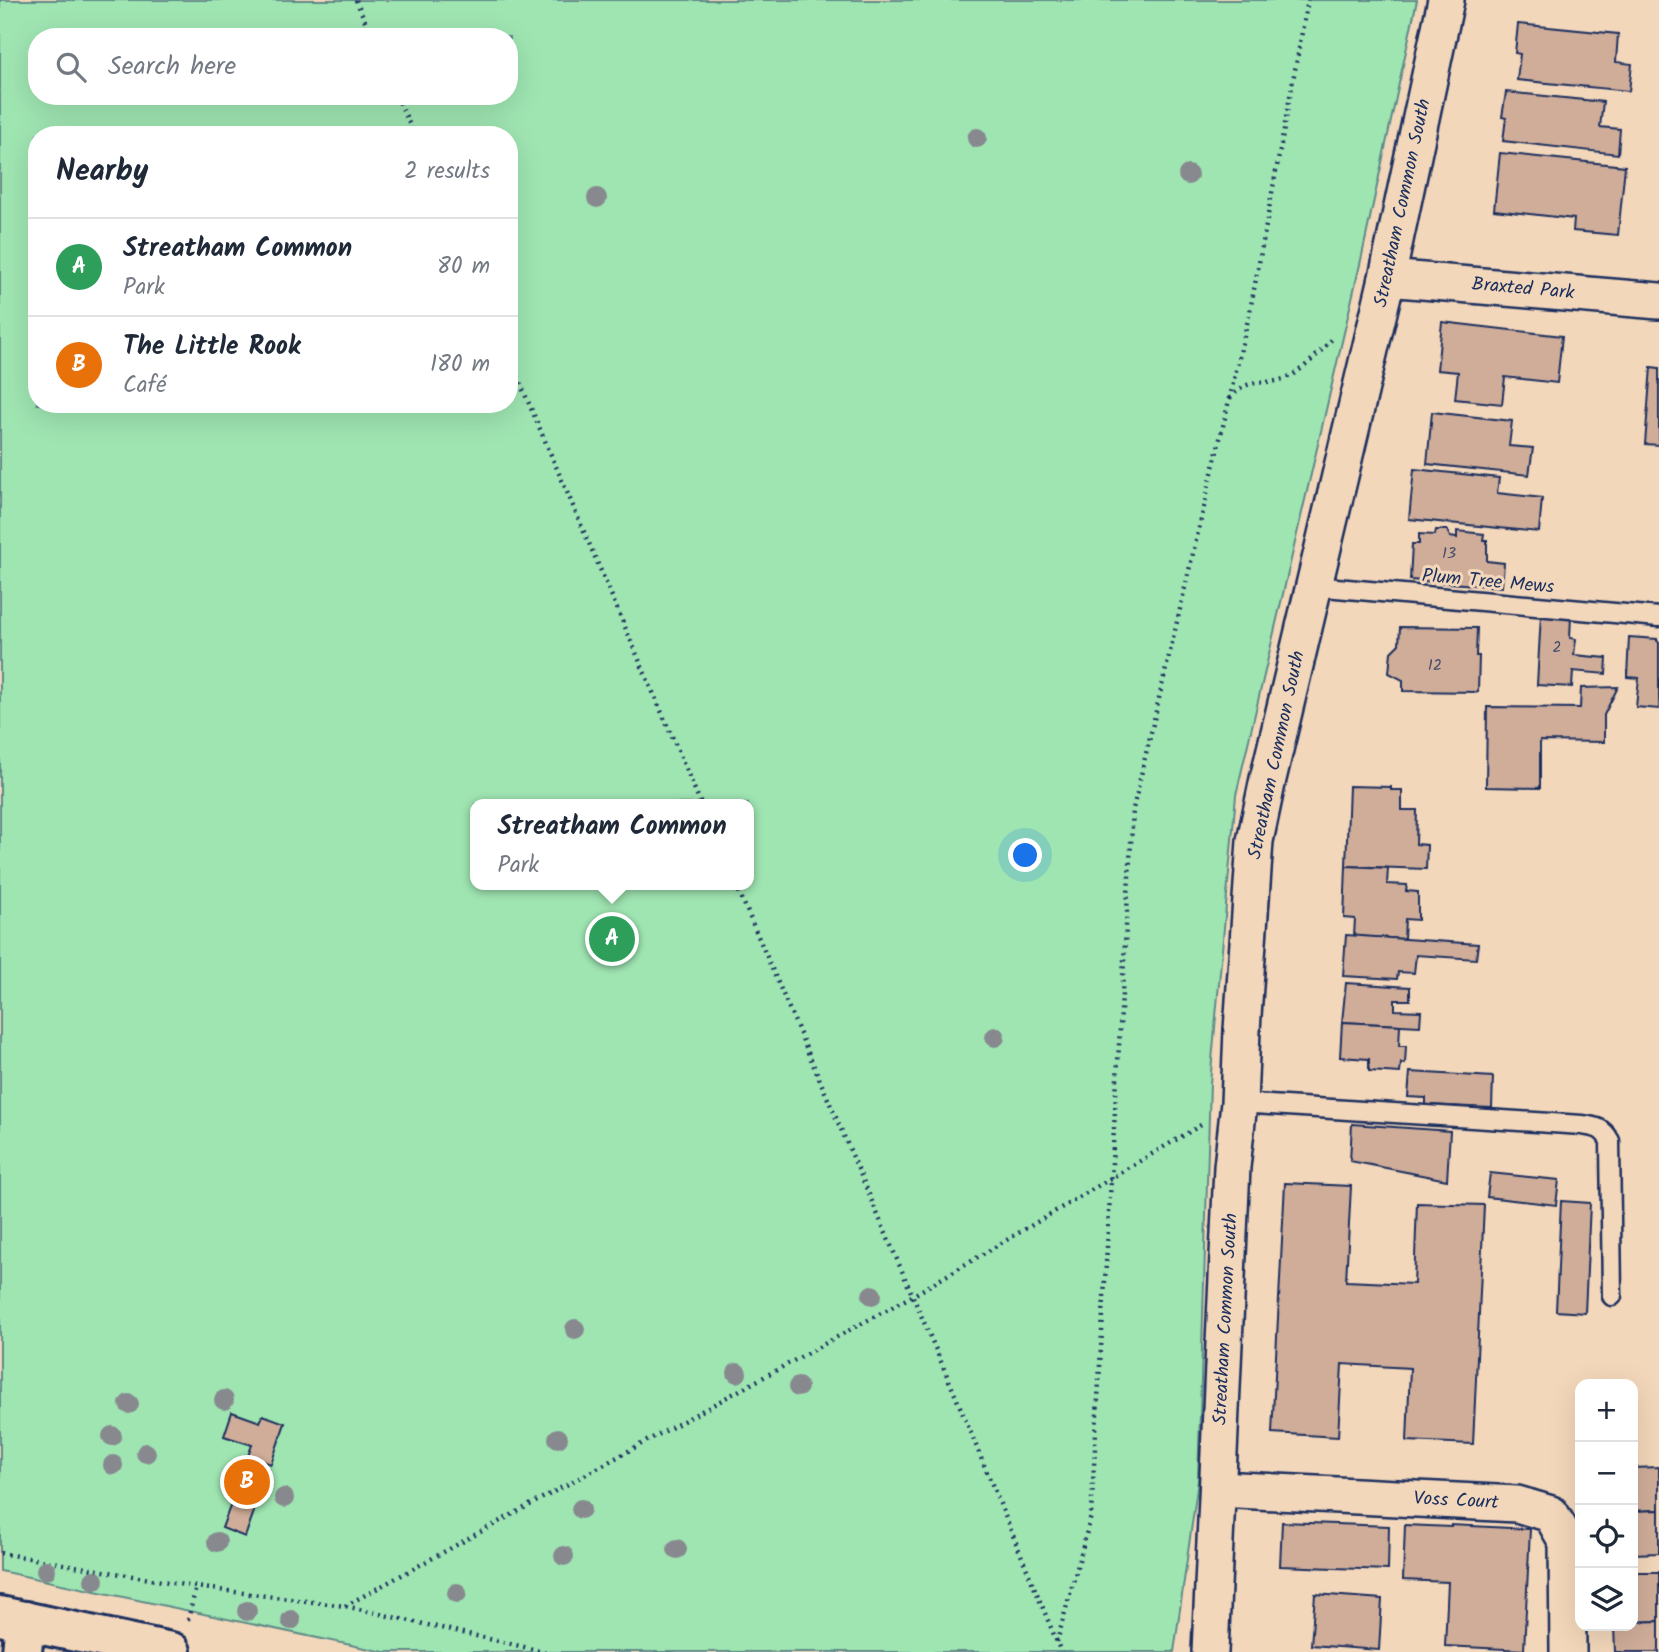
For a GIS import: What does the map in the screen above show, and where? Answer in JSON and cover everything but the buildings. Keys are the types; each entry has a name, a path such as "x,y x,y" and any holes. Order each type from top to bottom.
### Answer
{"highway":[{"path":"16,1629 179,1638"}],"street":[{"name":"Streatham Common South","path":"1210,1652 1233,1167 1255,841 1387,278 1446,0"},
{"name":"Braxted Park","path":"1387,278 1659,301"},
{"name":"Voss Court","path":"1218,1489 1517,1504 1551,1514 1566,1542 1568,1652"}],"lane":[{"name":"Plum Tree Mews","path":"1314,586 1659,617"},
{"path":"1239,1103 1582,1125 1605,1131 1610,1141 1612,1296"}],"path":[{"path":"356,0 368,28"},
{"path":"1057,1643 1091,1516 1133,809 1250,311 1308,0"},
{"path":"401,105 410,126"},
{"path":"1230,399 1236,391 1253,383 1275,382 1289,377 1313,359 1338,333"},
{"path":"518,378 699,799"},
{"path":"738,890 954,1392 1061,1652"},
{"path":"345,1606 912,1296 1239,1103"},
{"path":"0,1553 196,1587 345,1606 546,1652"},
{"path":"179,1638 196,1587"}],"green space":[{"path":"0,0 1417,0 1361,260 1236,795 1210,1083 1198,1481 1174,1652 384,1652 0,1571"}],"place":[{"name":"Streatham Common","path":"612,939"},
{"name":"The Little Rook","path":"247,1482"}]}
